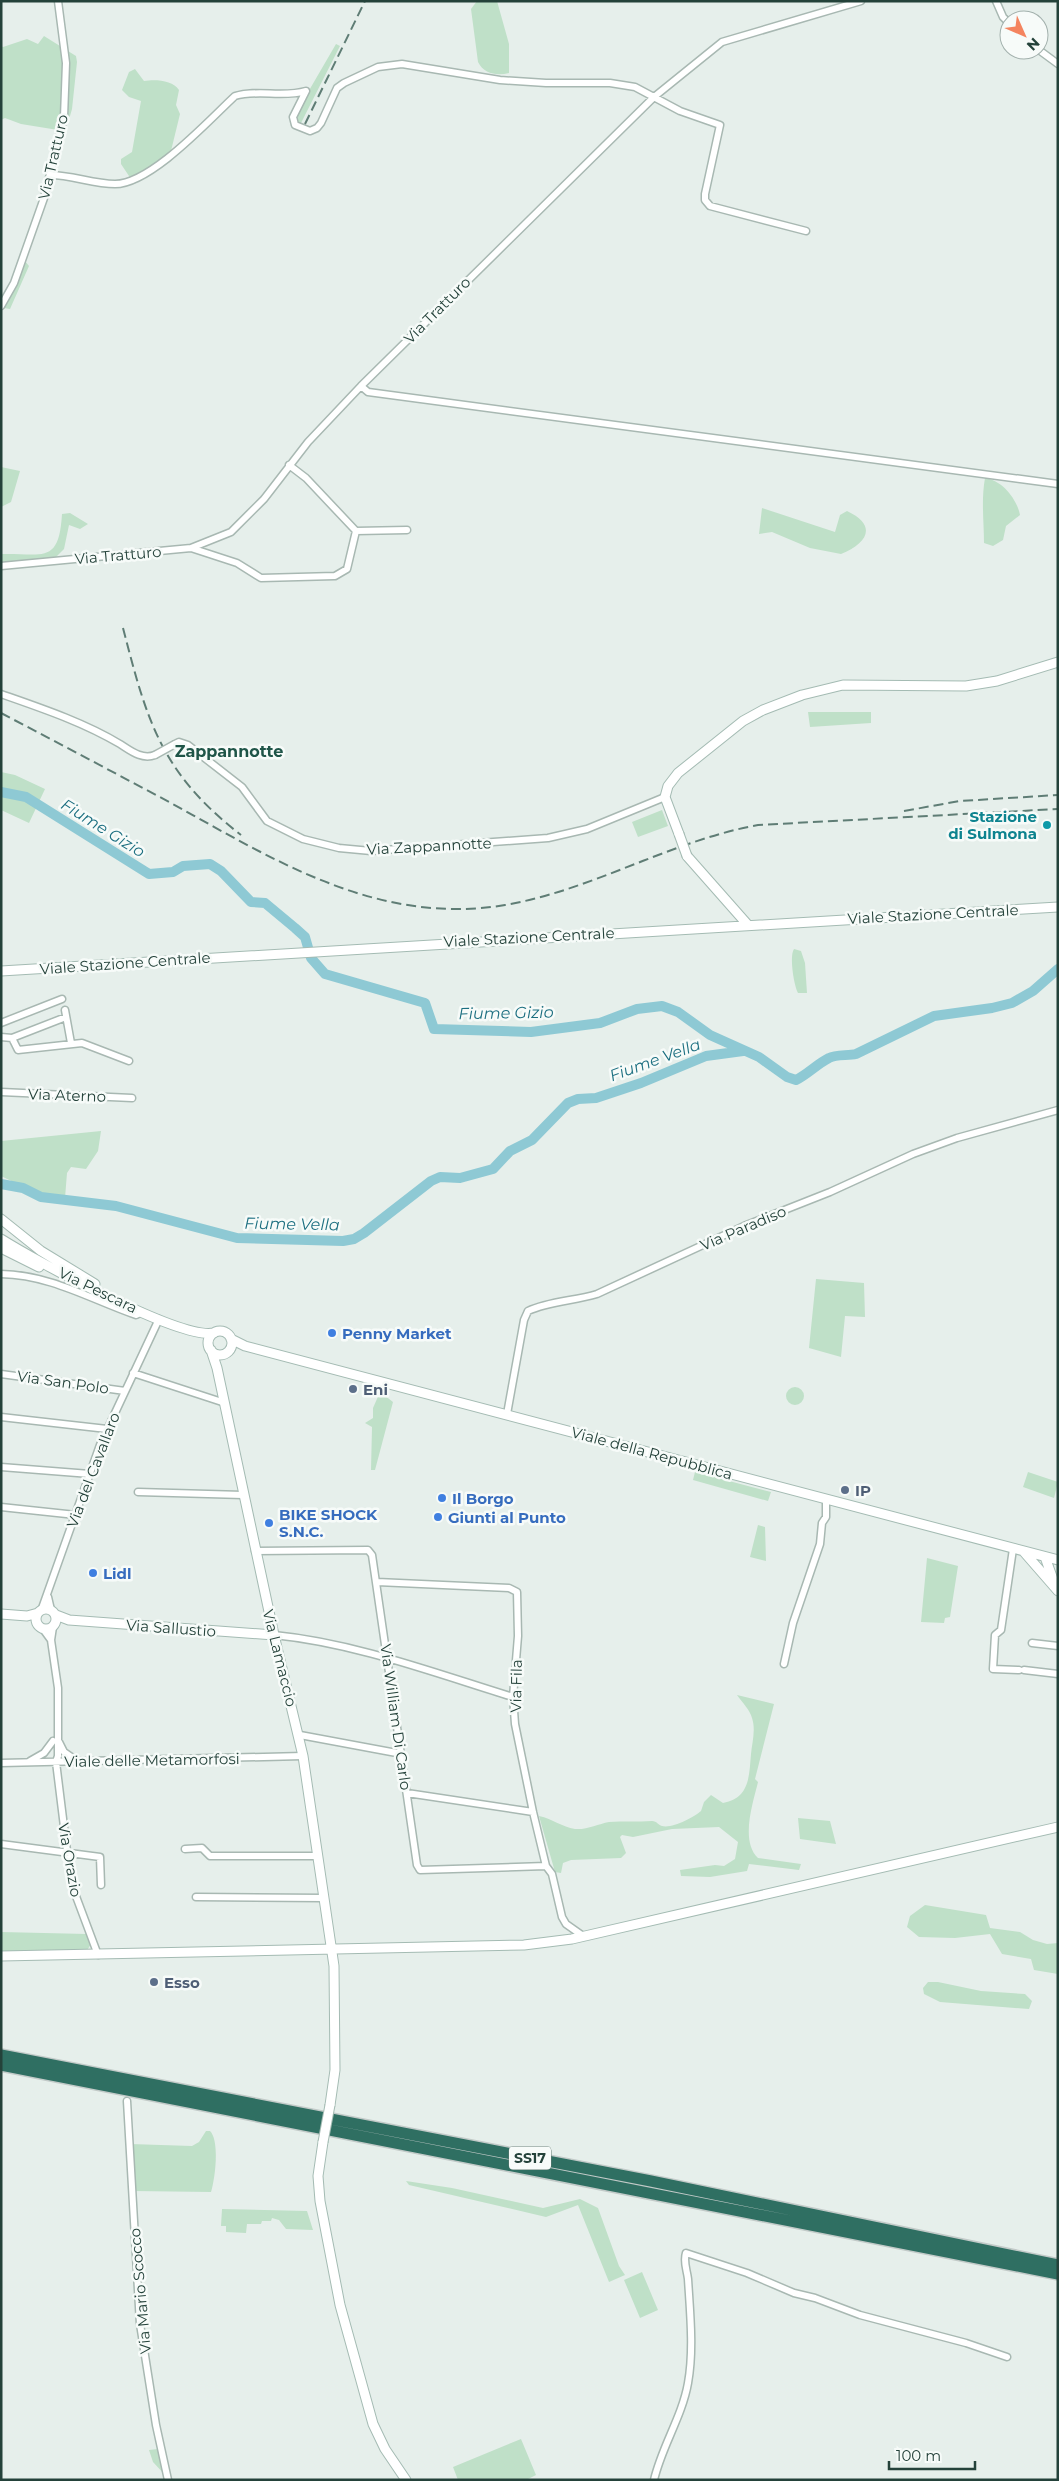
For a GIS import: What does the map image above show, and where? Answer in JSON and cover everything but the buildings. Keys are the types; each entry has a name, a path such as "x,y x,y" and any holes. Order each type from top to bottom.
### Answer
{"highway":[{"name":"SS17","path":"1,2055 651,2181 1058,2265"},
{"name":"SS17","path":"1,2065 1058,2274"}],"street":[{"name":"Via Tratturo","path":"1,306 14,283 50,174 64,117 66,84 64,35 58,1"},
{"name":"Via Tratturo","path":"1,566 191,548 231,532 247,518 308,442 361,386 654,97 722,42 861,1"},
{"path":"50,174 117,185 133,180 187,143 235,96 244,93 293,95 306,91 293,117 296,125 310,131 317,128 321,123 337,88 378,67 402,64 528,82 610,83 635,87 680,111 720,124 712,150 705,194 705,200 710,206 806,231"},
{"path":"361,386 368,392 1058,484"},
{"path":"289,465 306,478 356,532 407,530"},
{"path":"191,548 237,563 262,578 335,576 347,569 356,532"},
{"path":"210,553 213,540"},
{"path":"746,924 687,856 665,797 668,786 678,773 743,721 762,710 802,695 843,685 966,686 997,681 1058,662"},
{"name":"Via Zappannotte","path":"1,694 104,735 140,756 149,757 155,755 179,742 188,745 242,787 266,821 302,839 339,848 371,851 548,838 587,828 665,797"},
{"name":"Viale Stazione Centrale","path":"1,971 300,951 1057,907"},
{"path":"1,1023 62,999"},
{"path":"1,1037 12,1038 66,1014 71,1043"},
{"path":"12,1038 18,1050 71,1043 88,1044 129,1061"},
{"name":"Via Aterno","path":"1,1092 132,1098"},
{"name":"Via Paradiso","path":"507,1414 524,1320 528,1311 538,1306 577,1300 597,1294 744,1226 830,1192 913,1154 957,1138 1058,1110"},
{"path":"1,1219 21,1236 94,1283 108,1296"},
{"name":"Via Pescara","path":"1,1239 66,1275 159,1320 198,1334 214,1333"},
{"path":"1,1248 46,1270 66,1275"},
{"path":"1,1274 26,1275 46,1280 136,1315 142,1312"},
{"name":"Via del Cavallaro","path":"40,1612 48,1596 60,1556 107,1429 159,1320"},
{"path":"210,1348 210,1339 214,1333 224,1332 231,1339 227,1352 217,1368"},
{"path":"198,1334 218,1354 227,1352"},
{"name":"Viale della Repubblica","path":"231,1339 245,1346 1058,1560"},
{"name":"Viale della Repubblica","path":"227,1352 245,1346"},
{"name":"Via Lamaccio","path":"210,1348 217,1368 222,1402 274,1635 300,1735 332,1950 334,1966 335,2070 318,2176 320,2201 340,2305 373,2424 385,2449 406,2480"},
{"path":"133,1373 222,1402"},
{"name":"Via San Polo","path":"1,1374 125,1391"},
{"path":"1,1417 107,1429"},
{"path":"1,1467 90,1474"},
{"path":"138,1492 243,1495"},
{"path":"784,1664 793,1623 820,1544 822,1523 826,1517 826,1500"},
{"path":"1,1507 76,1515"},
{"path":"1013,1549 1001,1630 995,1635 993,1669 1058,1674"},
{"name":"Via William Di Carlo","path":"255,1551 368,1550 372,1555 420,1870 546,1866"},
{"path":"1024,1552 1057,1590"},
{"path":"1044,1573 1041,1564 1045,1557 1056,1573 1057,1590"},
{"name":"Via Fila","path":"377,1582 509,1588 517,1592 518,1636 513,1697 515,1724 532,1812 546,1866 552,1874 562,1917 566,1924 583,1936"},
{"name":"Via del Cavallaro","path":"48,1596 54,1619"},
{"path":"40,1612 36,1619 40,1627"},
{"path":"1,1614 24,1616 40,1612 54,1619"},
{"path":"24,1616 40,1627"},
{"path":"40,1627 54,1619"},
{"name":"Via Sallustio","path":"54,1619 274,1635"},
{"name":"Via Orazio","path":"54,1619 51,1640 58,1688 56,1762 67,1851 77,1902 98,1955"},
{"name":"Via Orazio","path":"40,1627 51,1640"},
{"path":"274,1635 329,1645 387,1659 513,1697"},
{"path":"1032,1644 1058,1646"},
{"path":"300,1735 402,1754"},
{"path":"22,1763 37,1758 56,1740"},
{"name":"Via Orazio","path":"56,1740 64,1752 78,1762"},
{"name":"Viale delle Metamorfosi","path":"1,1763 303,1756"},
{"path":"407,1793 532,1812"},
{"path":"1,1956 311,1951 524,1945 583,1936 1057,1827"},
{"path":"1,1844 67,1851 100,1857 101,1884"},
{"path":"185,1849 202,1848 210,1856 317,1856"},
{"path":"196,1897 324,1898"},
{"path":"311,1951 323,1956 334,1966 346,1953 353,1950"},
{"name":"Via Mario Scocco","path":"127,2101 140,2324 156,2425 168,2480"},
{"path":"654,2480 658,2460 681,2411 688,2383 690,2360 688,2278 684,2258 686,2253 747,2273 794,2293 815,2298 860,2315 966,2343 1006,2357"}],"green space":[{"path":"477,1 497,1 509,44 509,73 487,72 478,62 471,9"},
{"path":"44,36 76,56 77,62 72,109 70,116 58,130 21,124 5,118 1,120 1,46 27,39 38,44"},
{"path":"336,44 340,46 300,125 293,118"},
{"path":"135,69 144,81 163,81 173,84 179,90 176,105 180,114 170,155 131,179 121,164 121,159 132,152 141,101 129,97 122,90 129,72"},
{"path":"25,261 29,266 10,309 4,308"},
{"path":"1,467 20,471 11,502 1,507"},
{"path":"985,478 997,482 1008,491 1016,503 1020,515 1006,526 1003,540 993,546 984,543 983,503"},
{"path":"762,508 835,532 840,515 847,511 863,523 866,529 865,534 857,545 841,554 810,548 772,532 759,534"},
{"path":"70,513 88,524 80,529 69,525 64,549 53,560 1,564 1,554 38,554 46,553 52,549 57,542 62,514"},
{"path":"808,712 871,712 871,723 810,727"},
{"path":"1,772 15,775 45,789 29,823 1,810"},
{"path":"662,810 668,826 638,837 632,822"},
{"path":"794,949 801,951 805,963 807,993 798,993 796,989 792,964"},
{"path":"101,1131 98,1151 86,1169 71,1167 67,1173 65,1198 32,1191 1,1176 1,1141"},
{"path":"816,1279 864,1283 865,1317 845,1316 841,1357 809,1348"},
{"path":"791,1387 799,1387 804,1392 802,1403 791,1405 786,1400 786,1392"},
{"path":"380,1392 393,1402 375,1470 371,1470 372,1427 365,1423 373,1418 373,1408"},
{"path":"695,1472 771,1492 768,1501 693,1480"},
{"path":"1028,1472 1058,1482 1054,1498 1023,1487"},
{"path":"758,1525 765,1527 766,1561 750,1557"},
{"path":"927,1558 958,1566 950,1617 945,1618 944,1623 921,1622"},
{"path":"737,1695 774,1704 755,1779 758,1782 749,1822 750,1842 753,1851 758,1858 801,1864 799,1870 749,1864 747,1871 710,1877 681,1876 680,1870 715,1865 724,1866 735,1859 738,1842 719,1827 672,1829 633,1837 622,1835 620,1837 626,1853 621,1858 571,1860 563,1863 561,1873 555,1872 539,1816 575,1829 584,1829 609,1822 652,1821 661,1825 671,1826 683,1822 701,1811 704,1802 711,1795 723,1803 738,1796 743,1791 748,1778 754,1727 750,1712"},
{"path":"798,1818 830,1821 836,1844 800,1839"},
{"path":"925,1905 986,1915 990,1928 1020,1932 1033,1940 1047,1944 1058,1943 1058,1974 1034,1970 1031,1959 1002,1954 990,1934 955,1938 919,1937 907,1927 910,1916"},
{"path":"1,1932 87,1934 91,1944 86,1952 1,1953"},
{"path":"928,1982 938,1982 981,1991 1025,1994 1032,2001 1029,2009 940,2002 924,1994 923,1988"},
{"path":"206,2131 210,2131 213,2136 216,2151 211,2192 133,2191 130,2144 192,2146 199,2142"},
{"path":"406,2181 452,2188 543,2208 580,2199 598,2208 619,2266 625,2275 609,2282 578,2205 546,2217 409,2185"},
{"path":"222,2209 307,2211 313,2230 286,2229 279,2220 272,2218 271,2221 262,2221 261,2224 247,2224 246,2233 226,2232 226,2226 221,2226"},
{"path":"642,2272 658,2310 640,2318 624,2280"},
{"path":"521,2439 536,2475 526,2480 458,2480 453,2467"},
{"path":"158,2449 165,2475 153,2462 149,2450"}],"waterway":[{"name":"Fiume Gizio","path":"1,792 26,797 149,874 173,872 183,866 210,864 221,871 251,902 265,903 305,937 311,958 325,974 425,1003 434,1029 531,1032 600,1023 637,1009 662,1006 678,1012 710,1035 759,1057 787,1077 796,1080 829,1058 856,1054 934,1016 992,1008 1012,1003 1033,991 1058,969"},
{"name":"Fiume Vella","path":"1,1184 23,1188 41,1197 116,1206 237,1238 343,1241 354,1239 364,1233 431,1181 440,1177 460,1178 493,1169 510,1151 532,1140 568,1103 578,1099 596,1098 641,1083 706,1056 743,1051"}],"railway":[{"path":"305,124 365,1"},
{"path":"123,628 140,691 161,743 175,767 192,790 241,835"},
{"path":"1,713 290,866 330,884 372,897 414,906 459,909 505,905 538,898 601,877 694,842 725,832 758,825 1058,809"},
{"path":"904,811 960,801 1058,795"}],"place":[{"name":"Stazione di Sulmona","path":"1047,825"},
{"name":"Penny Market","path":"332,1333"},
{"name":"Eni","path":"353,1389"},
{"name":"IP","path":"845,1490"},
{"name":"Il Borgo","path":"442,1498"},
{"name":"Giunti al Punto","path":"438,1517"},
{"name":"BIKE SHOCK S.N.C.","path":"269,1523"},
{"name":"Lidl","path":"93,1573"},
{"name":"Esso","path":"154,1982"}],"district":[{"name":"Zappannotte","path":"229,751"}]}
